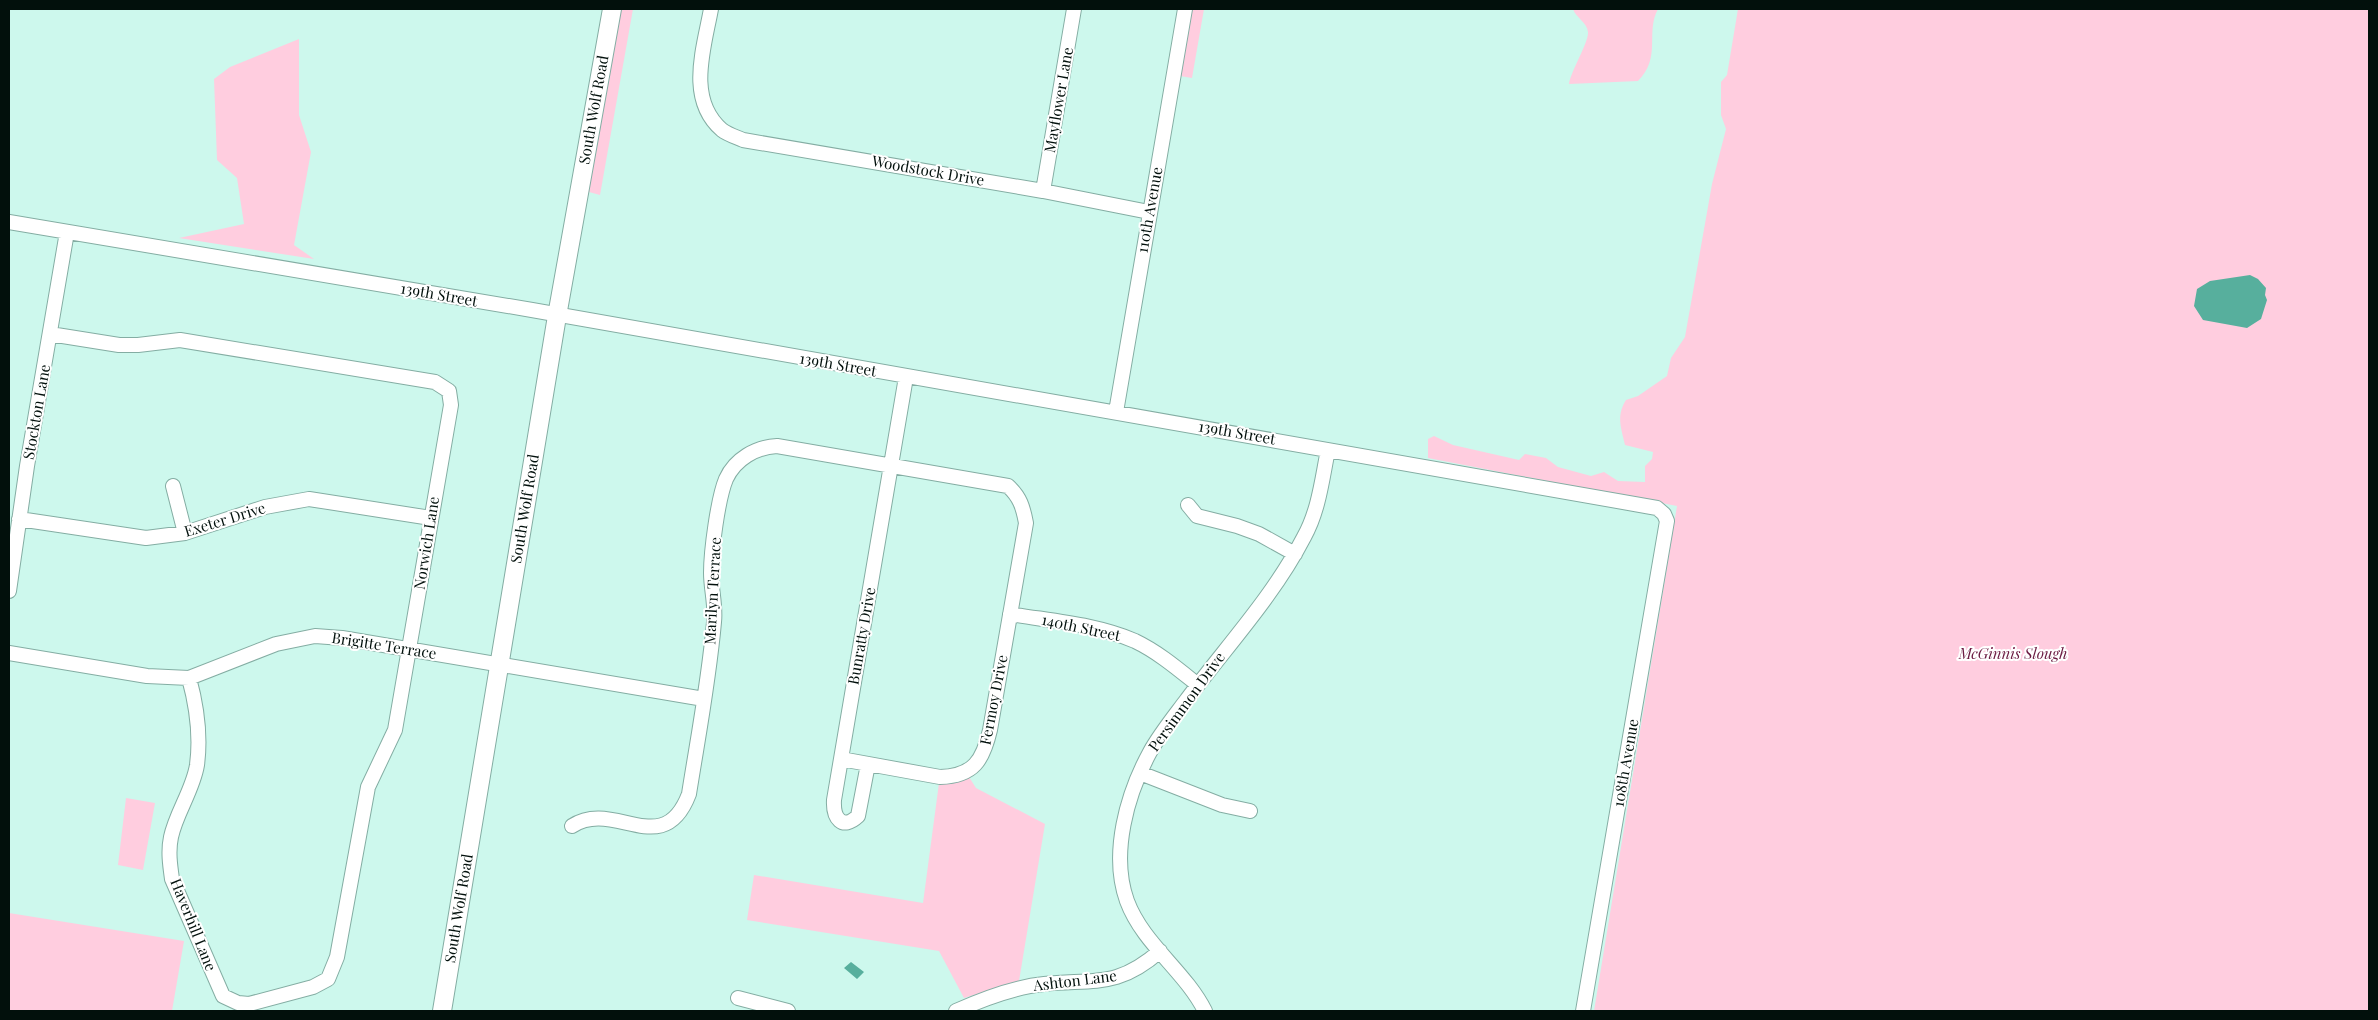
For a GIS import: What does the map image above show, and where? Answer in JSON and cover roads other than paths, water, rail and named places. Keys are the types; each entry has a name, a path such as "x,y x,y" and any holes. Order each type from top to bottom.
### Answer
{"main road":[{"name":"South Wolf Road","path":"442,1011 557,316 612,9"}],"street":[{"name":"Woodstock Drive","path":"711,9 701,66 700,86 704,102 712,119 723,131 743,140 1043,191 1149,212"},
{"name":"Mayflower Lane","path":"1043,191 1074,9"},
{"name":"110th Avenue","path":"1116,412 1184,9"},
{"name":"139th Street","path":"9,222 1116,412 1647,506 1656,508 1664,514"},
{"name":"Stockton Lane","path":"9,591 19,519 67,232"},
{"name":"Norwich Lane","path":"50,334 120,345 180,340 435,382 449,391 451,405 395,730 368,788 337,957 328,979 305,989 249,1004 230,1000 222,996"},
{"name":"Bunratty Drive","path":"868,764 858,816 852,822 843,822 836,819 833,812 841,759 906,377"},
{"name":"Marilyn Terrace","path":"572,826 582,820 596,818 653,827 664,826 675,820 683,808 688,794 704,699 714,619 711,573 712,551 723,488 730,472 751,452 777,446 1008,486 1018,496 1026,523 1010,614"},
{"name":"Persimmon Drive","path":"1205,1011 1197,996 1137,922 1121,881 1120,858 1131,796 1140,773 1155,745 1198,684 1280,578 1305,535 1316,507 1328,450"},
{"path":"173,486 185,533"},
{"name":"Exeter Drive","path":"19,519 128,537 146,538 185,533 265,507 309,499 431,518"},
{"path":"1188,504 1197,516 1237,526 1259,534 1294,554"},
{"name":"108th Avenue","path":"1584,1011 1667,521 1664,514"},
{"name":"140th Street","path":"1010,614 1104,630 1135,641 1163,657 1198,684"},
{"name":"Fermoy Drive","path":"841,759 940,777 956,776 970,770 986,748 1010,614"},
{"name":"Brigitte Terrace","path":"9,653 147,676 189,678 276,644 315,636 342,638 704,699"},
{"name":"Haverhill Lane","path":"189,678 198,722 197,766 171,836 169,858 172,879 222,996"},
{"path":"1140,773 1222,805 1250,811"},
{"name":"Ashton Lane","path":"956,1011 984,999 1043,984 1107,980 1128,974 1145,964 1160,951"},
{"path":"738,998 788,1011"}],"park label":[{"name":"McGinnis Slough","path":"2013,654"}]}
